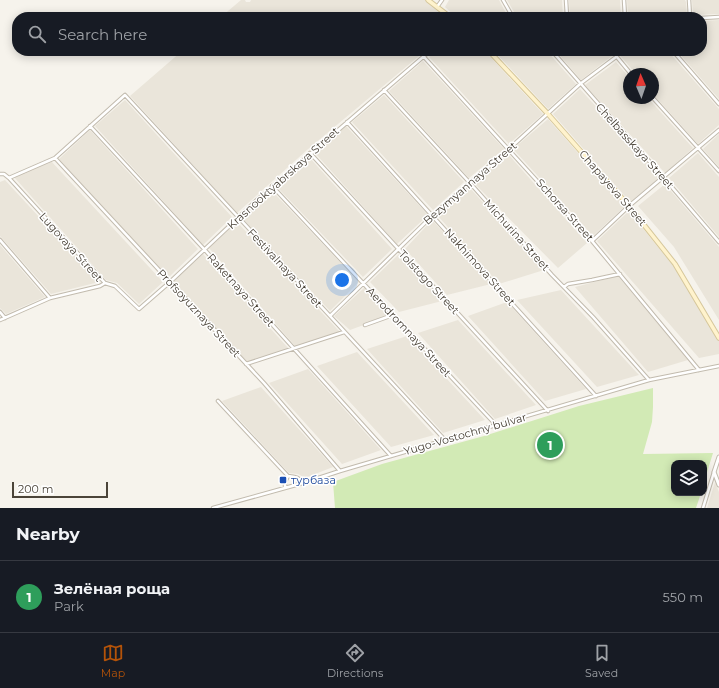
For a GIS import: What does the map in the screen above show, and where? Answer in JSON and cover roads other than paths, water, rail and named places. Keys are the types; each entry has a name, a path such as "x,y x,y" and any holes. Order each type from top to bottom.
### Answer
{"main road":[{"path":"428,0 444,12"},
{"name":"Chapayeva Street","path":"495,56 629,206 675,264 719,338"}],"street":[{"path":"437,7 442,0"},
{"path":"503,0 510,12"},
{"path":"566,0 567,12"},
{"path":"624,0 625,12"},
{"path":"689,0 690,12"},
{"path":"707,18 719,17"},
{"name":"Krasnooktyabrskaya Street","path":"139,309 170,282 272,186 424,56"},
{"name":"Schorsa Street","path":"424,56 592,241 699,370"},
{"name":"Chelbasskaya Street","path":"556,56 719,242"},
{"path":"676,56 719,104"},
{"path":"616,57 626,68"},
{"name":"Bezymyannaya Street","path":"330,316 433,215 509,149 580,84 616,57"},
{"name":"Michurina Street","path":"384,90 649,380"},
{"name":"Festivalnaya Street","path":"90,126 125,95 445,440"},
{"path":"657,104 719,171"},
{"name":"Nakhimova Street","path":"347,122 596,396"},
{"path":"0,174 4,174 9,178 55,158 90,126"},
{"name":"Raketnaya Street","path":"90,126 204,249 391,456"},
{"path":"592,241 629,206 719,130"},
{"name":"Tolstogo Street","path":"310,153 548,410"},
{"name":"Profsoyuznaya Street","path":"55,158 246,364 340,471"},
{"name":"Lugovaya Street","path":"9,178 104,283 115,286 139,309"},
{"name":"Aerodromnaya Street","path":"272,186 394,314 496,425"},
{"path":"0,240 50,298"},
{"path":"564,287 568,284 620,274"},
{"path":"0,320 50,298 100,286 104,283"},
{"path":"0,312 5,318"},
{"path":"365,325 394,314"},
{"path":"246,364 344,332"},
{"name":"Yugo-Vostochny bulvar","path":"213,508 303,483 649,380 719,366"},
{"path":"218,402 288,476 300,479 303,483"},
{"path":"703,508 719,457"},
{"path":"714,472 719,485"},
{"path":"285,488 285,482 288,476"}],"place":[{"name":"Зелёная роща","path":"550,445"},
{"name":"турбаза","path":"283,480"}]}
